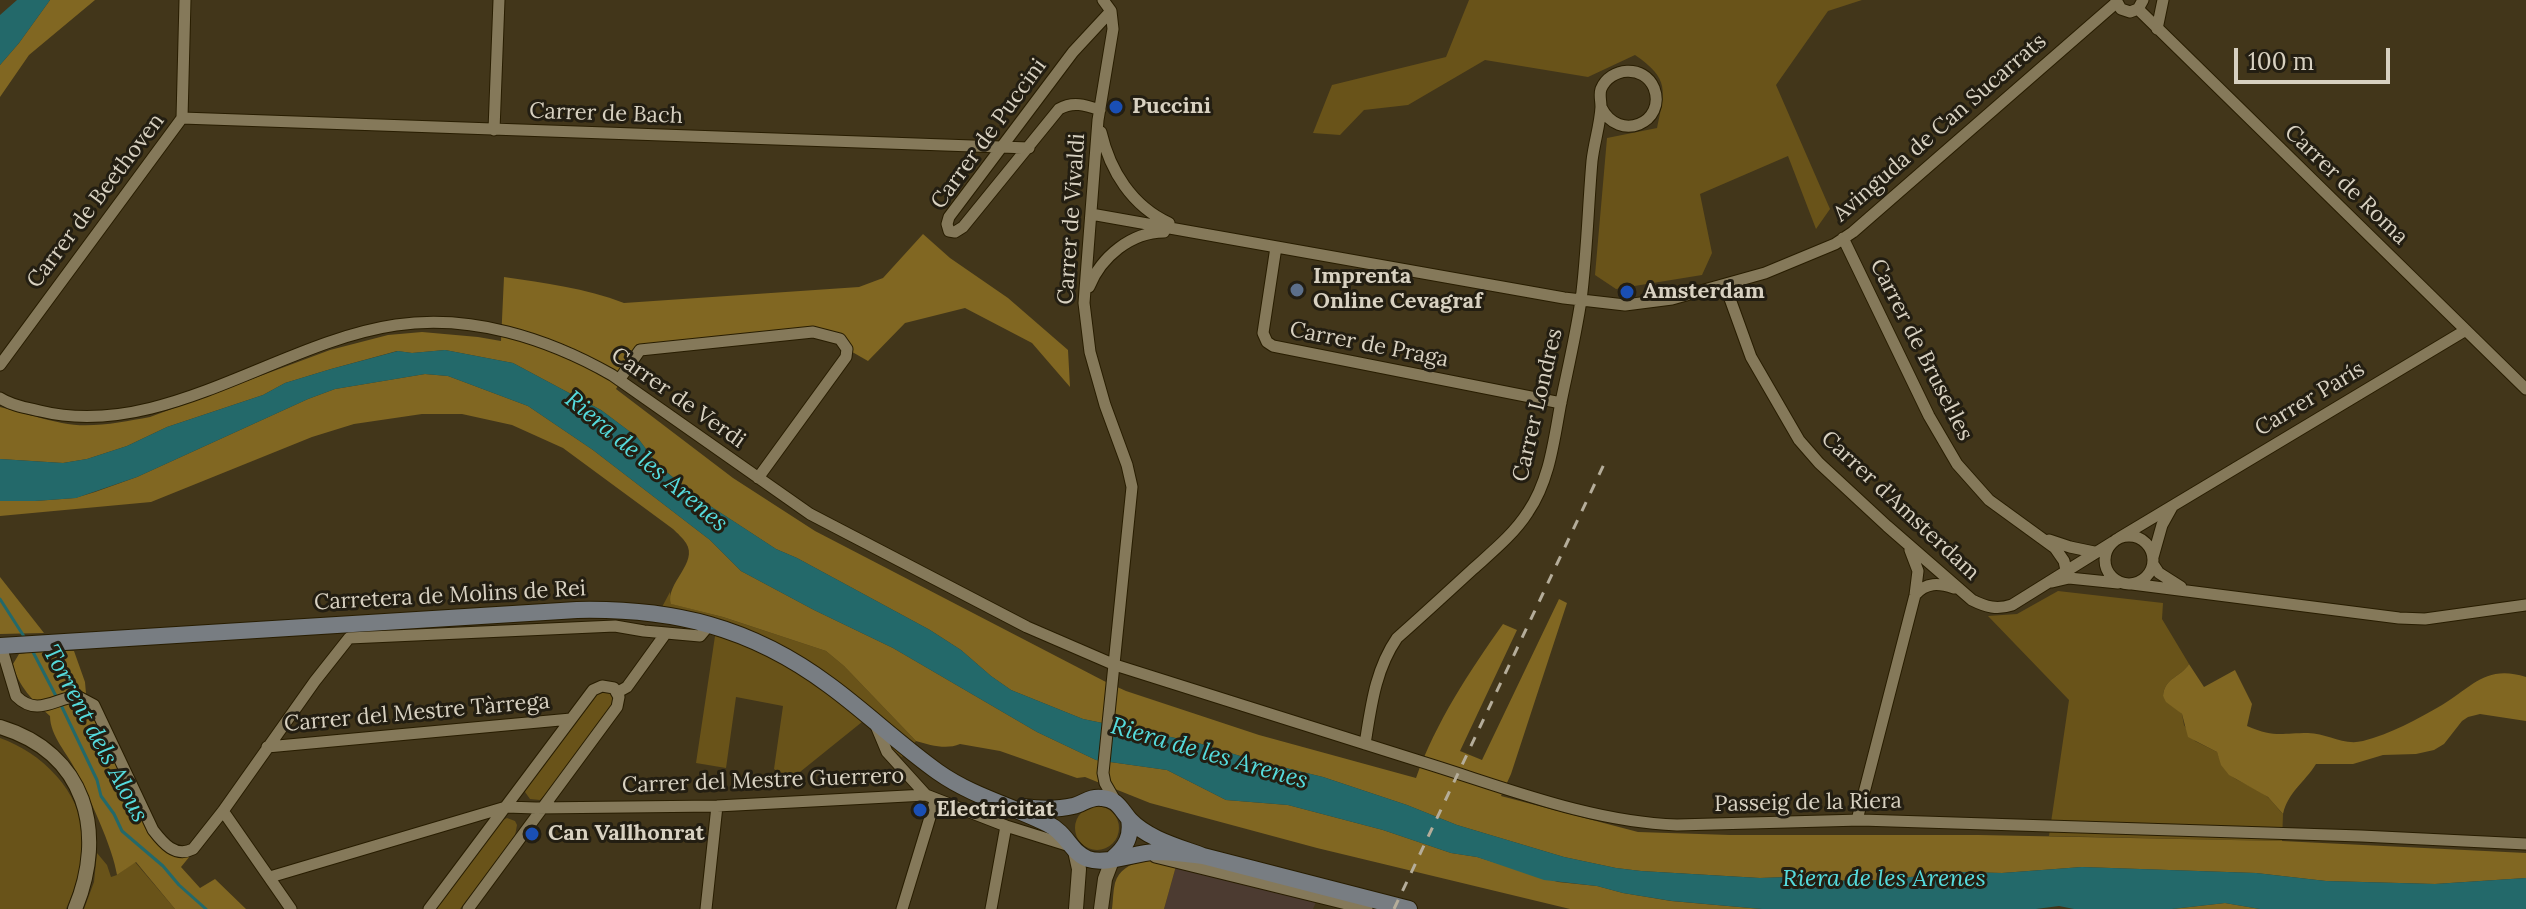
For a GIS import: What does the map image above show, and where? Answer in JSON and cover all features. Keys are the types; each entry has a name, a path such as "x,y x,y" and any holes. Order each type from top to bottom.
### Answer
{"main road":[{"name":"Carretera de Molins de Rei","path":"5,646 577,610 637,611 710,624 752,639 794,661 953,782 1049,824 1072,846"},
{"name":"Carretera de Molins de Rei","path":"1005,805 1046,809 1100,797 1117,803"},
{"path":"1080,803 1067,821 1072,846 1096,861 1155,852 1203,856"},
{"path":"1117,803 1129,819 1157,838 1203,856 1409,909"},
{"path":"1120,857 1130,832 1129,819"}],"street":[{"name":"Carrer de Beethoven","path":"0,365 182,118 185,0"},
{"path":"494,130 499,0"},
{"path":"1103,0 1111,11"},
{"path":"2100,16 2102,0"},
{"path":"2157,29 2163,0"},
{"path":"2116,1 2125,11 2141,5"},
{"name":"Avinguda de Can Sucarrats","path":"1091,214 1581,301 1625,305 1649,303 1765,273 1843,238 1958,143 2116,1"},
{"name":"Carrer de Roma","path":"2141,5 2157,29 2526,389"},
{"name":"Carrer de Vivaldi","path":"1111,11 1113,29 1099,115 1084,303 1090,352 1132,487 1103,773 1105,783 1117,803"},
{"name":"Carrer de Puccini","path":"1099,115 1082,104 1067,104 1059,109 963,227 955,232 949,231 949,217 1073,52 1111,11"},
{"path":"1633,71 1644,75 1654,88 1656,98 1653,112 1637,126 1618,125 1609,120 1601,107 1602,88 1619,72 1633,71"},
{"name":"Carrer Londres","path":"1365,744 1385,655 1397,638 1506,538 1537,497 1551,456 1581,301 1594,136 1601,107"},
{"name":"Avinguda de Can Sucarrats","path":"1099,115 1109,155 1122,184 1134,199 1165,221 1188,231"},
{"name":"Carrer de Bach","path":"182,118 1029,148"},
{"name":"Avinguda de Can Sucarrats","path":"1084,303 1096,270 1114,251 1149,232 1188,231"},
{"name":"Carrer de Brusel·les","path":"1843,238 1929,416 1957,464 1989,500 2060,554 2066,570"},
{"name":"Carrer de Praga","path":"1276,247 1263,333 1273,346 1561,403"},
{"name":"Carrer d'Amsterdam","path":"1725,285 1751,357 1799,440 1819,463 1904,541 1985,607 2012,605 2116,540"},
{"name":"Carrer de Verdi","path":"0,398 49,413 84,418 139,411 351,336 396,325 460,323 546,343 587,360 619,380 826,523 1027,627 1115,665"},
{"name":"Carrer París","path":"2116,540 2466,330"},
{"path":"619,380 640,350 813,332 840,339 847,349 846,357 758,478"},
{"path":"2175,503 2162,525 2153,560 2146,577 2128,584 2117,581 2107,570 2106,555 2116,540 2134,536 2147,543 2153,560 2159,573 2193,592"},
{"name":"Carrer de Brusel·les","path":"2041,537 2094,552"},
{"path":"1857,820 1915,595 1916,560 1904,541"},
{"name":"Carrer d'Amsterdam","path":"2043,584 2069,578 2399,618 2425,619 2526,605"},
{"path":"1915,595 1921,587 1931,584 1961,590"},
{"path":"5,646 16,696 32,706 44,707 71,697 83,697 94,705 153,830 167,846 181,852 193,849 223,811 349,638 615,626 700,636 710,624"},
{"path":"618,692 627,687 666,633"},
{"name":"Passeig de la Riera","path":"1115,665 1540,799 1648,824 1857,820 2526,844"},
{"path":"429,909 597,687 607,686 618,692"},
{"path":"468,909 617,707 618,692"},
{"name":"Carrer del Mestre Tàrrega","path":"267,747 571,719"},
{"name":"Carretera de Molins de Rei","path":"874,720 887,752 930,798"},
{"path":"0,727 25,737 49,752 71,777 84,805 91,849 75,909"},
{"path":"1080,803 1103,773"},
{"path":"902,909 930,798"},
{"name":"Carrer del Mestre Guerrero","path":"270,877 506,807 717,806 930,798 1072,846"},
{"path":"706,909 717,806"},
{"path":"223,811 291,909"},
{"path":"991,909 1006,826"},
{"path":"1072,846 1079,869 1076,909"},
{"path":"1101,909 1105,879 1120,857 1155,857 1367,909"}],"shaded area":[{"path":"50,0 95,0 29,55 0,97 0,65"},
{"path":"1469,0 1862,0 1828,11 1776,85 1830,209 1816,229 1788,156 1700,194 1712,253 1702,275 1616,289 1595,275 1607,138 1657,128 1662,104 1659,79 1635,55 1588,77 1485,60 1408,105 1364,110 1340,135 1313,133 1332,85 1446,57"},
{"path":"923,234 950,258 1008,298 1068,350 1070,387 1032,343 965,308 905,323 868,361 828,334 640,350 616,389 733,478 815,531 1126,691 1259,735 1416,778 1454,698 1503,624 1517,630 1460,751 1482,760 1559,599 1567,603 1501,796 1638,832 2282,841 2526,853 2526,878 2435,884 2082,867 1821,881 1641,871 1564,857 1457,825 1323,777 1195,742 1083,719 1011,690 930,630 776,549 698,498 658,465 637,437 601,410 513,363 445,350 397,351 285,383 263,395 167,427 127,446 87,459 63,463 0,459 0,407 73,425 117,423 150,417 330,350 388,335 422,332 501,341 504,277 580,290 624,303 859,287 883,278"},
{"path":"425,374 448,376 528,406 593,450 710,540 741,571 893,648 1037,732 1096,760 1167,770 1226,800 1288,805 1558,882 1597,886 1671,901 1762,909 1570,909 1317,848 1150,803 1085,777 1077,778 1000,751 916,741 826,651 723,617 671,604 670,596 688,558 689,551 683,539 563,448 512,425 462,414 422,414 354,424 312,437 151,502 0,516 0,501 75,498 95,492 137,477 335,389"},
{"path":"0,577 44,633 0,634"},
{"path":"2058,591 2163,603 2162,619 2189,664 2170,681 2163,696 2182,714 2184,725 2195,741 2217,752 2231,775 2265,795 2283,814 2282,841 2049,836 2069,700 1988,616 2017,614"},
{"path":"670,592 672,604 723,617 826,651 916,741 902,757 862,722 790,780 774,769 783,706 736,697 726,768 696,763 715,636 654,622"},
{"path":"74,651 85,682 87,705 148,828 176,855 190,856 181,867 200,888 215,879 246,909 175,909 136,862 117,875 100,823 76,771 56,738 50,716 27,693 15,672 13,664 19,654"},
{"path":"2189,664 2204,687 2235,670 2252,704 2247,726 2271,733 2315,734 2349,742 2363,741 2404,726 2480,679 2500,673 2526,677 2526,721 2480,714 2462,721 2444,744 2434,750 2383,755 2353,764 2316,764 2293,793 2283,814 2268,797 2229,775 2221,765 2217,752 2188,737 2182,714 2166,702 2163,696 2167,685"},
{"path":"606,690 612,694 614,705 544,796 540,800 530,799 525,792 526,787 596,691"},
{"path":"0,738 44,764 67,789 75,804 81,820 82,856 66,909 0,909"},
{"path":"1097,806 1113,812 1119,828 1113,844 1097,850 1081,844 1075,828 1081,812"},
{"path":"507,818 517,825 515,836 460,909 434,909 501,821"},
{"path":"97,853 107,865 111,877 135,862 175,909 84,909 94,882"},
{"path":"1178,859 1320,893 1313,909 1164,909"},
{"path":"1178,859 1164,909 1112,909 1115,883 1125,868 1151,860"},
{"path":"2225,903 2260,909 2172,909"}],"water":[{"path":"17,0 50,0 0,65 0,15"},
{"name":"Riera de les Arenes","path":"445,350 513,363 601,410 637,437 658,465 698,498 776,549 930,630 1011,690 1083,719 1195,742 1323,777 1457,825 1564,857 1641,871 1821,881 2082,867 2435,884 2526,878 2526,909 2260,909 2225,903 2172,909 2074,909 2059,906 2036,909 1762,909 1672,901 1597,886 1544,880 1477,857 1451,853 1383,830 1288,805 1226,800 1167,770 1096,760 1037,732 893,648 741,571 710,540 593,450 528,406 448,376 425,374 335,389 137,477 76,498 0,501 0,459 63,463 87,459 127,446 167,427 263,395 285,383 398,351"}],"waterway":[{"name":"Torrent dels Alous","path":"0,599 25,638"},
{"name":"Torrent dels Alous","path":"33,652 57,698"},
{"name":"Torrent dels Alous","path":"61,705 97,780 101,796 122,831 206,909"}],"railway":[{"path":"1394,909 1606,460"}],"place":[{"name":"Puccini","path":"1116,107"},
{"name":"Imprenta Online Cevagraf","path":"1297,290"},
{"name":"Amsterdam","path":"1627,292"},
{"name":"Electricitat","path":"920,810"},
{"name":"Can Vallhonrat","path":"532,834"}]}
